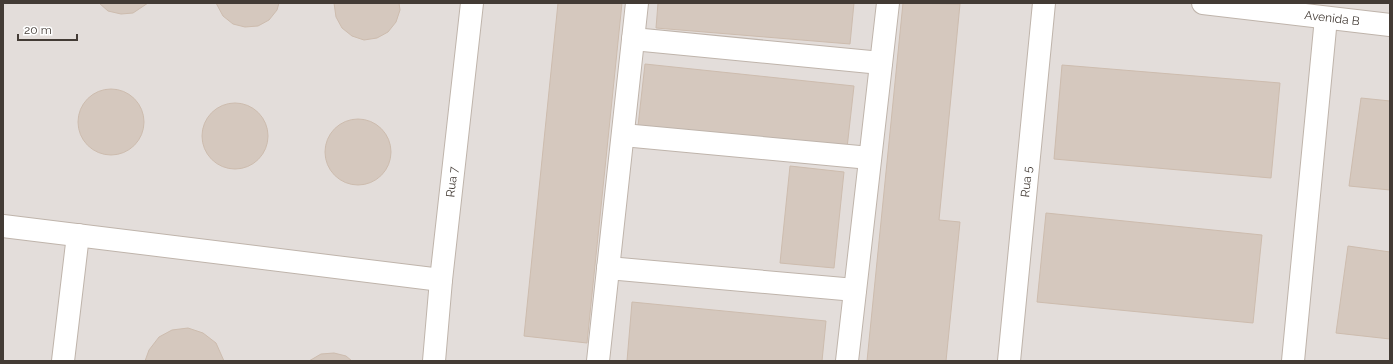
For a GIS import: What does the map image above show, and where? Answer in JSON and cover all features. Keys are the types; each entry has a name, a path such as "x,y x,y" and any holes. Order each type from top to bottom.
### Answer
{"lane":[{"name":"Rua 7","path":"434,361 441,280 472,3"},
{"path":"598,361 637,3"},
{"path":"847,361 888,3"},
{"name":"Rua 5","path":"1009,361 1044,3"},
{"name":"Avenida B","path":"1203,3 1273,7 1326,18 1390,25"},
{"path":"1293,361 1326,18"},
{"path":"633,39 881,63"},
{"path":"623,135 870,158"},
{"path":"3,226 441,280"},
{"path":"63,361 78,235"},
{"path":"608,268 855,290"}],"shaded area":[{"path":"3,3 1390,3 1390,361 3,361"}],"building":[{"path":"99,3 148,3 133,13 121,14 108,11"},
{"path":"216,3 279,3 277,10 269,20 258,26 245,27 233,24 223,16"},
{"path":"334,3 399,3 400,10 396,22 388,32 377,38 364,40 352,36 342,28 336,17"},
{"path":"558,3 622,3 587,343 524,336"},
{"path":"658,3 854,3 850,44 656,28"},
{"path":"903,3 960,4 939,220 960,222 946,361 867,361"},
{"path":"645,64 854,86 847,148 638,126"},
{"path":"1062,65 1280,83 1271,178 1054,159"},
{"path":"111,89 124,92 134,99 141,109 144,122 141,135 134,145 124,152 111,155 98,152 88,145 81,135 78,122 81,109 88,99 98,92"},
{"path":"1361,98 1390,101 1390,190 1349,186"},
{"path":"235,103 248,106 258,113 265,123 268,136 265,149 258,159 248,166 235,169 222,166 212,159 205,149 202,136 205,123 212,113 222,106"},
{"path":"358,119 371,122 381,129 388,139 391,152 388,165 381,175 371,182 358,185 345,182 335,175 328,165 325,152 328,139 335,129 345,122"},
{"path":"790,166 844,172 834,268 780,263"},
{"path":"1046,213 1262,235 1253,323 1037,302"},
{"path":"1348,246 1390,252 1390,339 1336,333"},
{"path":"632,302 826,321 822,361 627,361"},
{"path":"188,328 203,333 216,343 224,361 145,361 149,350 159,337 172,330"},
{"path":"334,353 346,356 352,361 309,361 321,354"}]}
